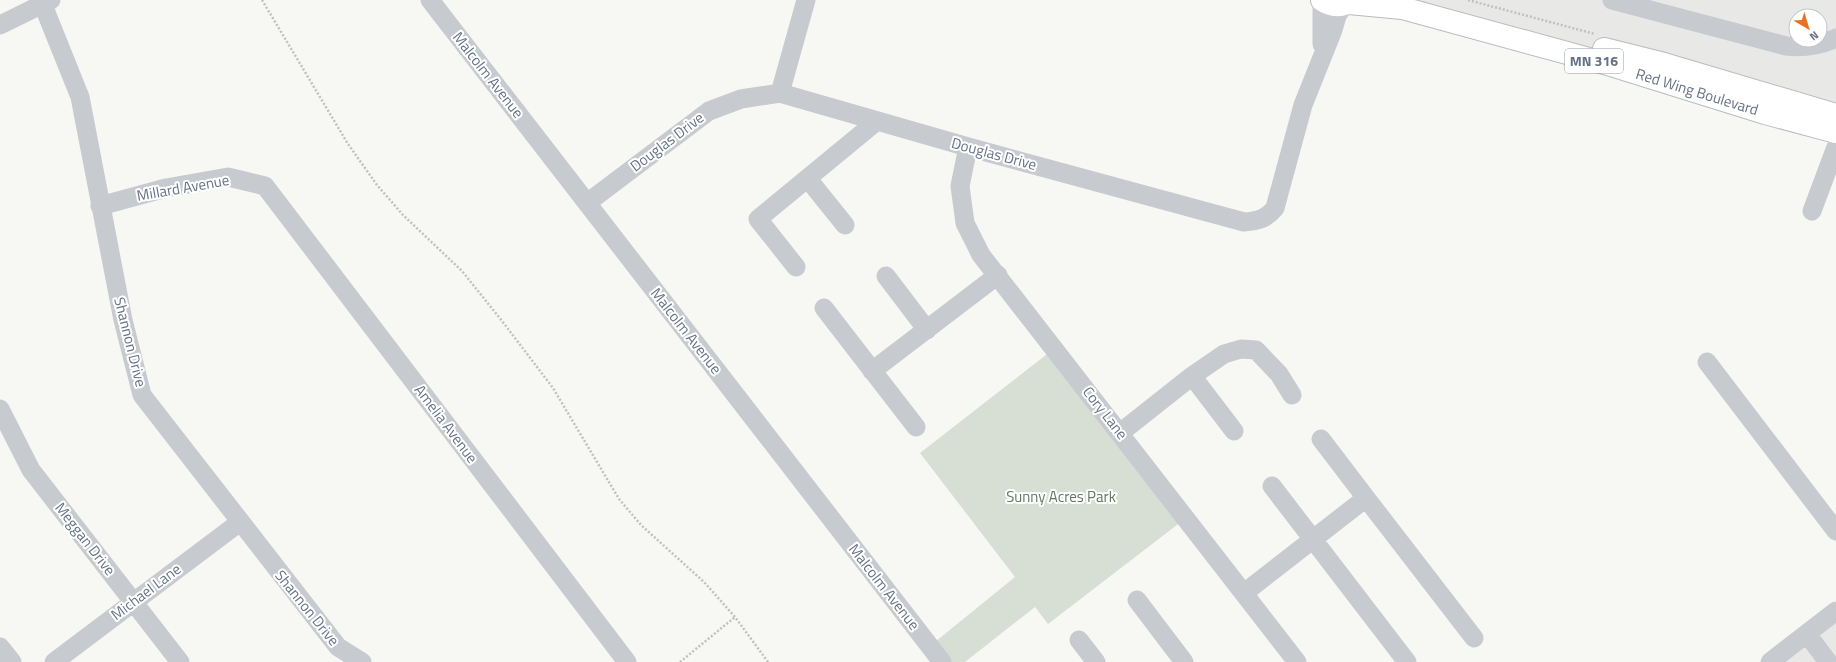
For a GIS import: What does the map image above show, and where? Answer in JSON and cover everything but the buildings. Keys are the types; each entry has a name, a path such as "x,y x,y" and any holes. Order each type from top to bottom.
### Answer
{"main road":[{"name":"Red Wing Boulevard","path":"1322,0 1332,5 1348,2 1402,8 1611,65 1765,114 1836,132"},
{"name":"Red Wing Boulevard","path":"1425,0 1664,64 1836,115"}],"street":[{"name":"Malcolm Avenue","path":"430,0 942,662"},
{"path":"780,93 806,0"},
{"name":"Douglas Drive","path":"1320,63 1323,24 1322,0"},
{"path":"1612,0 1786,46 1807,48 1836,38"},
{"path":"0,25 45,1"},
{"name":"Shannon Drive","path":"45,1 80,98 123,320 142,395 338,647 362,662"},
{"name":"Douglas Drive","path":"587,203 709,111 741,99 780,93 968,147 1244,222 1258,221 1268,217 1275,208 1303,105 1333,30 1337,16 1348,2"},
{"path":"796,267 758,219 877,121"},
{"path":"1812,211 1836,146"},
{"name":"Cory Lane","path":"968,147 960,186 965,223 981,255 1297,662"},
{"name":"Millard Avenue","path":"100,206 166,188 228,177 265,186"},
{"path":"808,178 845,225"},
{"name":"Amelia Avenue","path":"265,186 627,662"},
{"path":"872,371 998,275"},
{"path":"886,276 927,330"},
{"path":"824,308 916,427"},
{"path":"1120,433 1192,376 1224,354 1242,349 1256,350 1279,374 1292,395"},
{"path":"1707,362 1836,531"},
{"path":"1192,376 1234,431"},
{"name":"Meggan Drive","path":"0,409 31,470 180,662"},
{"path":"1321,439 1474,638"},
{"path":"1272,486 1407,662"},
{"path":"1244,593 1366,498"},
{"name":"Michael Lane","path":"54,662 240,522"},
{"path":"1137,600 1184,662"},
{"path":"1770,662 1836,611"},
{"path":"1807,634 1828,662"},
{"path":"1079,640 1096,662"},
{"path":"0,647 12,662"}],"path":[{"path":"262,0 348,144 377,185 403,215 462,271 506,327 553,388 619,499 641,525 704,582 735,617 768,662"},
{"path":"680,662 735,617"}],"shaded area":[{"path":"1402,0 1836,0 1836,120"},
{"path":"1836,611 1836,662 1770,662"}],"green space":[{"name":"Sunny Acres Park","path":"1055,348 1186,518 1048,624 1035,607 965,662 942,662 930,646 1015,577 920,453"}]}
